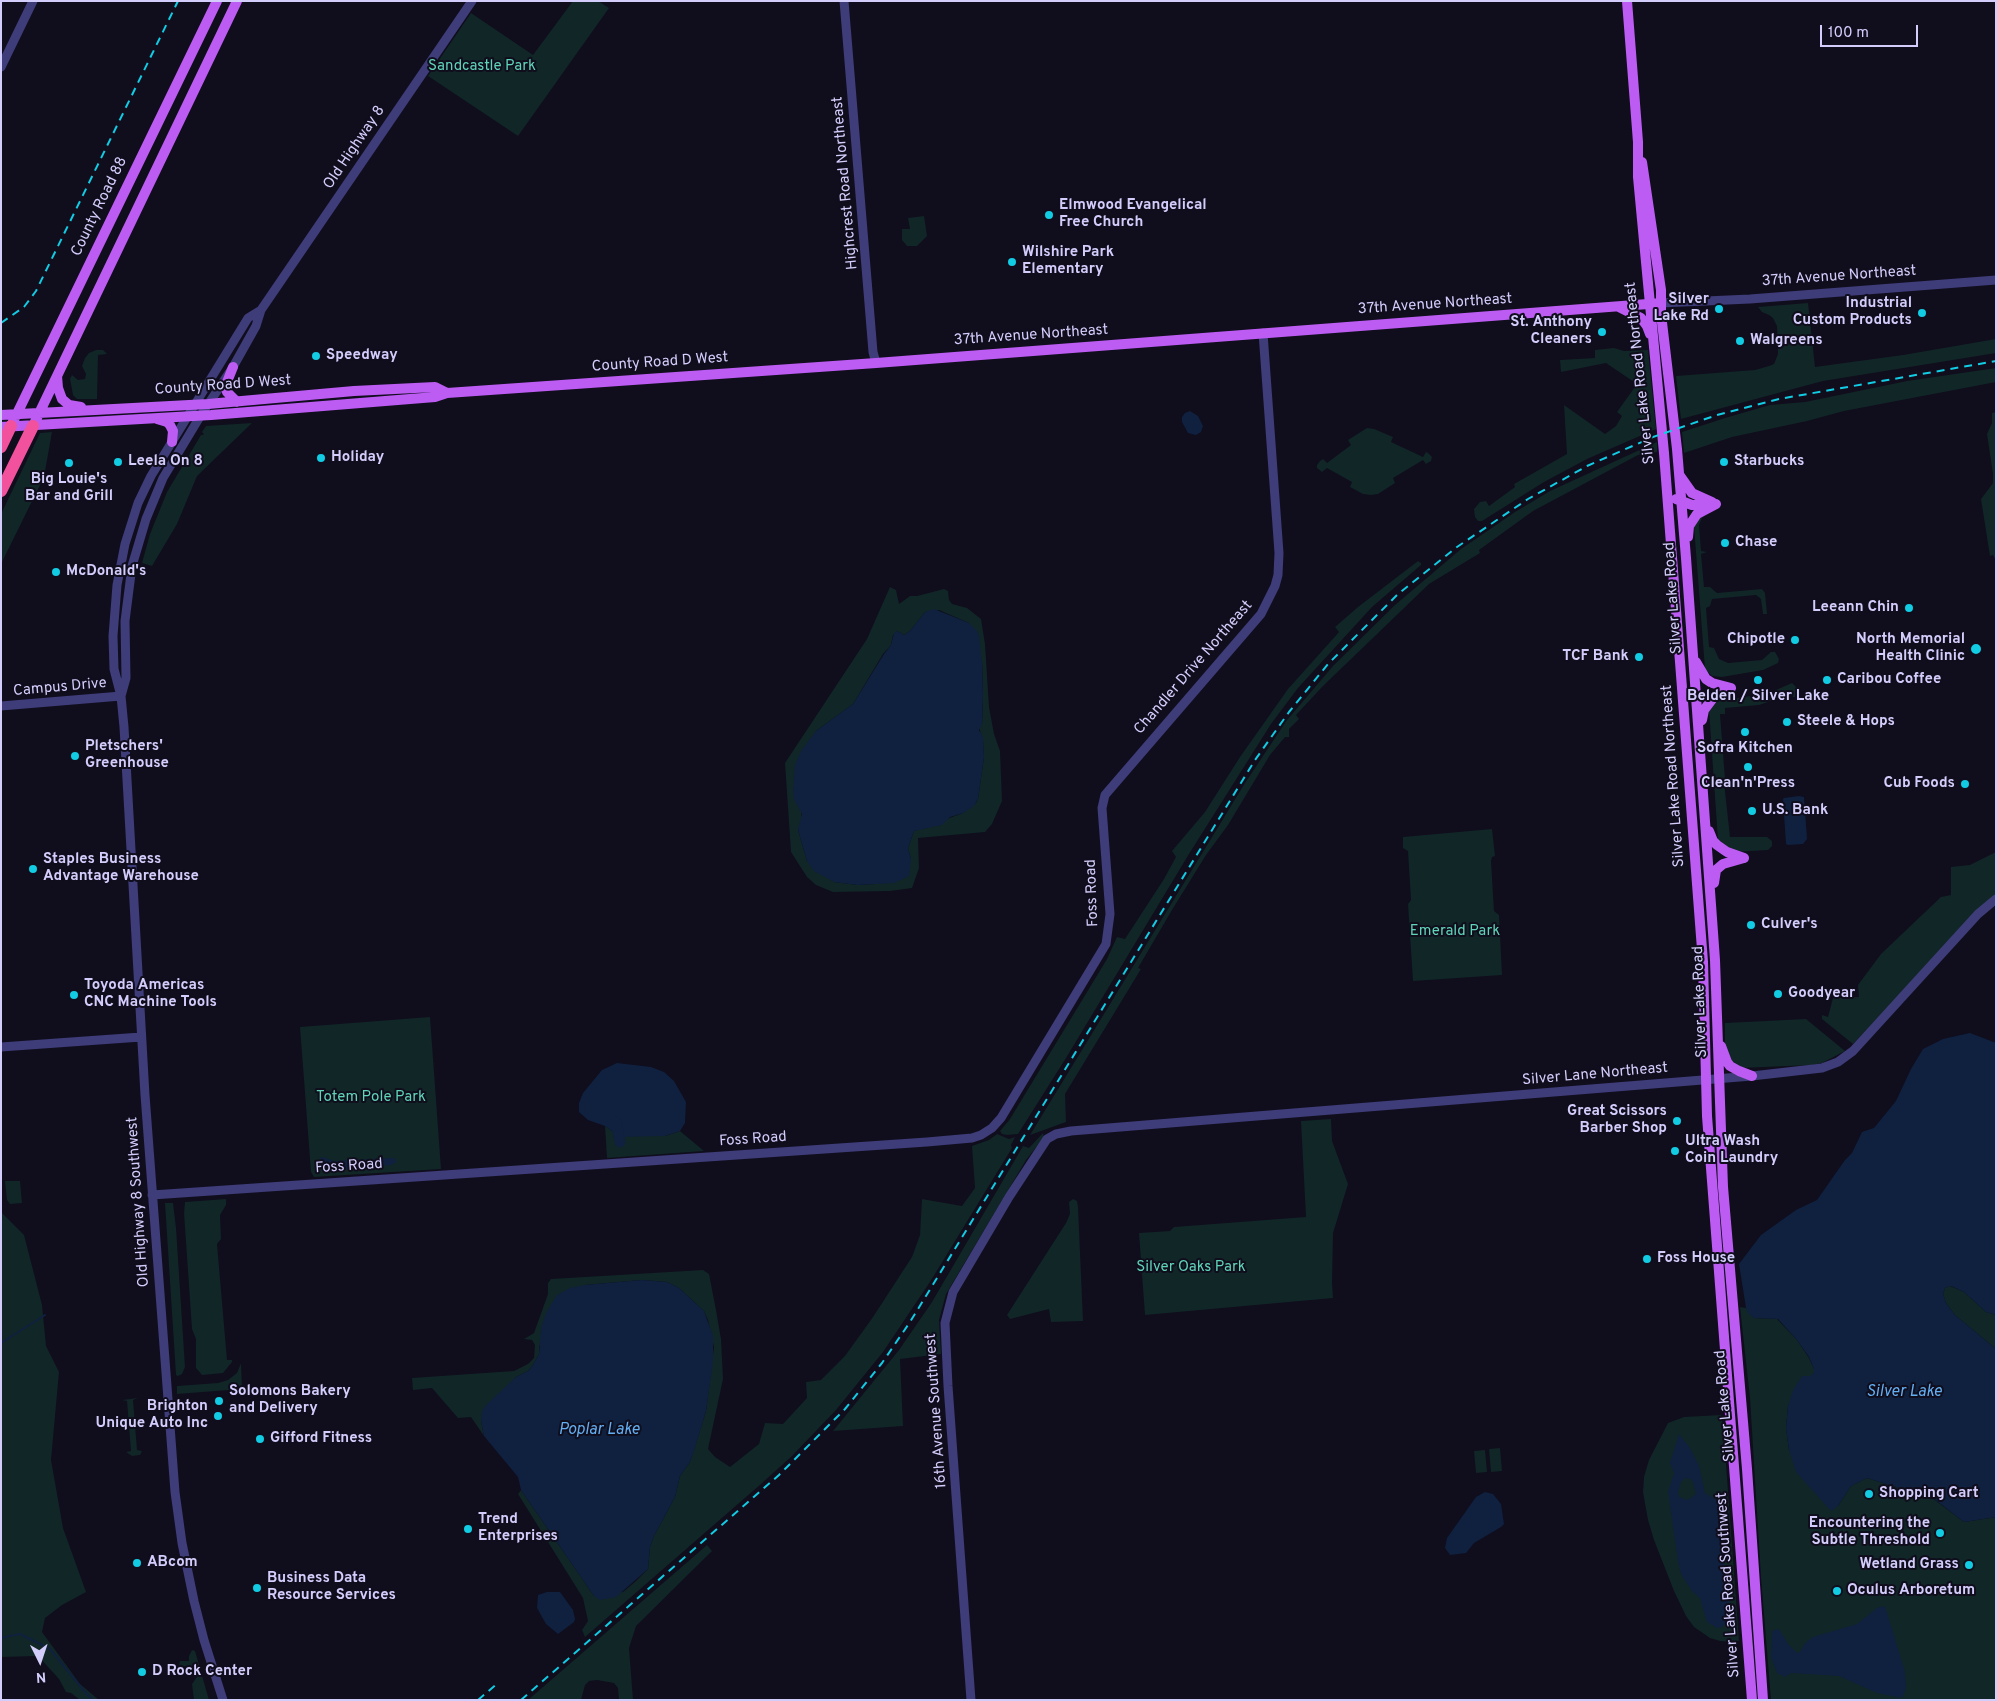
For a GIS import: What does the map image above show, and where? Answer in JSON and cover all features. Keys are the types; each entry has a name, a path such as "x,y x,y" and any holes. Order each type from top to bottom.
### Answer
{"highway":[{"path":"1,447 10,422"},
{"path":"1,491 33,426"}],"main road":[{"name":"County Road 88","path":"10,422 217,1"},
{"path":"33,426 237,1"},
{"name":"Silver Lake Road Northeast","path":"1627,1 1638,142 1639,186 1661,413 1703,962 1706,1080"},
{"name":"Silver Lake Road Northeast","path":"1638,142 1645,176 1661,290 1661,303"},
{"name":"37th Avenue Northeast","path":"876,363 1661,303"},
{"name":"Silver Lake Road","path":"1661,303 1680,475 1700,736 1711,902 1727,1242 1747,1469 1763,1700"},
{"path":"1618,306 1643,320 1654,344"},
{"name":"County Road D West","path":"1,415 10,422 33,426 156,419 435,397 446,393 876,363"},
{"path":"233,368 225,388 237,402"},
{"path":"58,374 58,388 62,399 70,405 89,409"},
{"name":"County Road D West","path":"10,422 40,412 194,405 302,395 435,387 446,393"},
{"path":"156,419 161,419 170,425 172,442"},
{"path":"1680,475 1692,493 1716,504"},
{"path":"1667,486 1675,498 1692,505 1716,504"},
{"path":"1686,558 1690,526 1693,519 1702,510 1716,504"},
{"path":"1694,655 1706,679 1712,683 1731,688 1713,698 1707,704 1704,710 1700,736"},
{"path":"1706,826 1712,841 1717,846 1744,858 1722,864 1716,870 1711,902"},
{"path":"1718,1037 1727,1062 1738,1071 1752,1076"},
{"name":"Silver Lake Road Southwest","path":"1706,1080 1752,1700"}],"street":[{"path":"1,66 33,1"},
{"name":"Old Highway 8","path":"208,404 233,368 256,326 261,310 472,1"},
{"name":"Highcrest Road Northeast","path":"844,1 873,352 876,363"},
{"name":"37th Avenue Northeast","path":"1661,303 1750,299 1996,280"},
{"name":"Old Highway 8","path":"194,405 248,318 261,310"},
{"name":"Chandler Drive Northeast","path":"1103,799 1107,791 1261,614 1274,590 1278,576 1279,553 1263,334"},
{"name":"Old Highway 8 Southwest","path":"121,696 126,678 125,621 132,566 146,518 163,478 208,404"},
{"name":"Old Highway 8 Southwest","path":"194,405 151,476 130,525 117,585 113,636 114,669 121,696 130,819 141,1037 178,1519 195,1608 223,1700"},
{"name":"Campus Drive","path":"1,706 121,696"},
{"name":"Foss Road","path":"152,1194 927,1142 963,1139 981,1135 993,1127 1001,1118 1106,944 1110,914 1102,808 1103,799"},
{"name":"Silver Lane Northeast","path":"1126,1127 1718,1079 1822,1068 1845,1057 1978,914 1996,899"},
{"path":"1,1047 141,1037"},
{"name":"16th Avenue Southwest","path":"971,1700 945,1343 946,1312 953,1292 1009,1197 1047,1139 1056,1134 1071,1131 1126,1127"}],"green space":[{"name":"Sandcastle Park","path":"573,1 598,1 609,8 518,136 428,76 471,13 533,55"},
{"path":"924,216 927,236 917,246 907,246 902,240 902,229 910,229 908,218"},
{"path":"1808,303 1815,367 1903,355 1996,339 1996,353 1823,381 1681,419 1676,376 1755,370 1774,364 1778,354 1777,326 1773,318 1762,312 1758,307"},
{"path":"1614,348 1624,351 1648,350 1656,429 1587,459 1544,482 1482,521 1478,521 1475,517 1474,509 1480,502 1486,501 1489,506 1515,487 1514,484 1567,454 1564,405 1605,434 1616,426 1622,416 1617,412 1637,384 1606,363 1561,372 1560,360 1595,358 1595,350"},
{"path":"103,350 107,354 98,355 97,399 77,399 73,395 70,379 72,375 78,380 85,379 86,374 82,366 85,358 89,353"},
{"path":"1996,368 1996,382 1844,411 1732,437 1684,453 1682,432 1770,405 1805,402 1907,381"},
{"path":"1996,412 1996,561 1993,555 1990,556 1981,499 1993,483 1987,434 1992,423 1992,413"},
{"path":"252,423 197,476 177,524 152,566 142,563 150,534 167,492 201,435 204,434 202,432 206,426"},
{"path":"1367,428 1393,437 1391,442 1423,457 1426,452 1428,453 1432,457 1431,461 1426,464 1423,460 1393,478 1395,483 1378,494 1371,495 1363,494 1350,487 1352,482 1327,468 1322,472 1317,468 1320,461 1323,459 1327,463 1351,445 1348,440"},
{"path":"52,432 44,477 1,564 1,514 40,433"},
{"path":"1657,442 1657,452 1638,455 1533,511 1479,550 1480,553 1429,584 1323,686 1296,715 1299,719 1289,729 1289,737 1285,737 1270,755 1228,825 1206,855 1138,968 1141,969 1065,1094 1066,1122 1030,1135 1245,783 1287,720 1333,666 1395,605 1461,549 1515,512 1550,491"},
{"path":"1705,515 1699,525 1701,551 1707,552 1701,554 1704,587 1710,587 1717,593 1762,589 1765,593 1767,614 1763,614 1761,599 1756,595 1712,599 1710,606 1706,608 1709,647 1714,648 1719,659 1728,663 1762,660 1771,652 1775,652 1779,659 1778,663 1763,670 1722,677 1712,676 1705,669 1694,526 1701,517"},
{"path":"1418,561 1421,565 1372,607 1298,688 1271,724 1189,854 1018,1134 1002,1134 1000,1131 1010,1119 1107,959 1117,937 1125,939 1164,879 1176,857 1172,851 1205,812 1240,757 1288,689 1339,632 1335,627"},
{"path":"890,587 896,590 899,604 910,596 944,589 948,591 949,600 952,604 967,608 981,619 985,644 989,707 994,734 1000,751 1002,801 992,824 985,832 918,838 919,868 912,888 890,891 833,892 816,885 807,877 791,852 785,763 867,639","holes":["939,610 969,623 982,663 982,724 979,727 983,741 984,757 976,803 963,813 914,831 908,848 911,859 875,884 858,885 834,882 807,861 798,830 802,820 801,810 816,731 853,704 883,654 891,645 893,635 897,631 904,635 910,631 925,612"]},
{"path":"1792,683 1800,691 1800,695 1796,697 1793,697 1791,694 1759,705 1725,708 1725,714 1720,714 1725,779 1763,776 1767,780 1765,784 1762,779 1724,782 1730,837 1767,837 1772,841 1772,846 1768,850 1733,852 1718,840 1709,710 1714,703 1719,701 1769,693"},
{"name":"Emerald Park","path":"1492,829 1495,856 1492,857 1491,861 1494,911 1499,915 1502,975 1413,981 1408,904 1411,900 1408,851 1403,848 1403,837"},
{"path":"1996,852 1996,896 1952,938 1853,1044 1822,1019 1822,1015 1828,1017 1833,998 1859,997 1858,985 1881,954 1941,897 1951,895 1951,867 1970,865"},
{"name":"Totem Pole Park","path":"430,1017 441,1169 314,1177 311,1172 300,1027"},
{"path":"1806,1019 1845,1051 1822,1063 1812,1065 1740,1068 1734,1065 1725,1049 1725,1023"},
{"name":"Silver Oaks Park","path":"1331,1119 1332,1141 1348,1184 1333,1233 1333,1298 1145,1315 1139,1233 1170,1231 1174,1227 1306,1217 1301,1121"},
{"path":"605,1126 619,1136 665,1136 680,1131 704,1151 607,1158"},
{"path":"1043,1133 1044,1137 1026,1160 946,1294 939,1320 941,1354 900,1359 903,1426 833,1431 899,1350 932,1302 1023,1146 1029,1148"},
{"path":"997,1134 1009,1139 1015,1137 1011,1145 1012,1148 930,1282 883,1352 836,1410 792,1456 585,1637 582,1630 588,1621 583,1598 518,1494 521,1490 594,1596 623,1592 636,1581 648,1569 650,1547 654,1536 675,1497 680,1476 690,1462 706,1411 714,1347 704,1311 679,1288 667,1282 642,1280 585,1285 539,1346 539,1354 533,1365 528,1371 516,1377 481,1421 484,1436 471,1417 458,1418 432,1388 413,1390 412,1378 514,1371 528,1364 534,1358 535,1345 532,1340 524,1339 534,1333 548,1294 548,1283 551,1279 703,1270 709,1274 716,1310 721,1339 723,1379 708,1449 715,1457 730,1467 759,1444 765,1423 783,1424 807,1398 806,1382 821,1380 845,1356 912,1257 920,1235 922,1199 962,1206 975,1188 972,1146 989,1140"},
{"path":"5,1181 20,1181 22,1203 10,1204 7,1200"},
{"path":"226,1199 226,1205 220,1215 221,1239 217,1244 227,1360 232,1360 232,1362 223,1373 202,1375 196,1368 196,1339 192,1329 184,1213 185,1202"},
{"path":"1073,1199 1077,1201 1078,1207 1083,1321 1051,1322 1049,1309 1010,1319 1007,1315 1066,1223 1070,1214 1069,1202"},
{"path":"165,1203 173,1203 176,1228 185,1367 182,1374 178,1376 176,1375"},
{"path":"1,1212 24,1235 42,1305 46,1346 59,1372 51,1460 63,1528 86,1592 62,1605 45,1618 42,1632 80,1684 99,1700 80,1700 71,1693 66,1692 59,1679 38,1656 1,1657"},
{"path":"1950,1286 1964,1292 1986,1312 1996,1315 1996,1349 1955,1315 1946,1303 1943,1294 1945,1288"},
{"path":"1740,1307 1746,1308 1754,1318 1777,1319 1797,1340 1809,1358 1814,1373 1788,1406 1786,1428 1789,1450 1838,1506 1851,1486 1867,1478 1909,1491 1919,1488 1964,1522 1996,1517 1996,1700 1771,1700 1750,1398"},
{"path":"241,1363 242,1389 177,1394 177,1386 218,1383 228,1380 237,1373"},
{"path":"138,1398 133,1400 137,1450 142,1451 140,1455 132,1456 126,1452 131,1451 127,1401 122,1400"},
{"path":"1721,1415 1739,1641 1734,1642 1710,1638 1694,1627 1686,1616 1654,1540 1643,1492 1644,1477 1649,1460 1668,1423 1684,1417"},
{"path":"1500,1448 1502,1471 1491,1472 1489,1449"},
{"path":"1485,1450 1487,1472 1476,1473 1474,1451"},
{"path":"707,1545 712,1551 636,1626 629,1648 633,1700 619,1700 618,1688 614,1683 597,1680 589,1681 585,1685 581,1700 528,1700"},
{"path":"192,1650 195,1651 209,1700 194,1700 192,1684 197,1677 193,1667 185,1666 178,1671 180,1661 189,1661"}],"water":[{"path":"1190,411 1198,416 1203,426 1201,432 1196,435 1188,433 1182,422 1182,417"},
{"path":"934,609 969,623 979,636 983,695 982,724 979,730 983,737 984,757 978,799 974,806 963,813 950,817 942,825 914,831 908,848 911,859 909,876 894,883 858,885 834,882 814,871 807,861 798,830 802,814 794,799 793,792 795,765 801,751 816,731 853,704 891,645 894,633 897,631 904,635 910,631 925,612"},
{"path":"1804,797 1807,839 1803,844 1788,845 1786,844 1783,799"},
{"name":"Silver Lake","path":"1970,1033 1996,1043 1996,1315 1986,1312 1964,1292 1951,1286 1945,1288 1943,1294 1946,1303 1955,1315 1996,1349 1996,1517 1964,1522 1920,1488 1909,1491 1867,1478 1851,1486 1838,1506 1831,1511 1796,1472 1789,1450 1786,1428 1788,1406 1793,1390 1802,1376 1810,1376 1814,1373 1814,1369 1809,1357 1797,1340 1778,1319 1754,1318 1748,1313 1739,1264 1761,1235 1796,1210 1817,1200 1852,1153 1862,1132 1874,1128 1896,1101 1923,1049 1943,1039"},
{"path":"617,1063 651,1067 664,1072 674,1081 686,1102 685,1123 680,1131 665,1136 620,1137 605,1126 588,1120 579,1112 579,1103 583,1093 602,1070"},
{"path":"323,1157 333,1161 392,1158 396,1159 396,1162 392,1165 326,1171 319,1165 320,1158"},
{"name":"Poplar Lake","path":"642,1280 667,1282 679,1288 704,1311 713,1336 713,1362 706,1411 693,1454 680,1476 675,1497 654,1536 650,1547 648,1569 616,1597 600,1600 594,1596 521,1490 518,1477 484,1436 481,1421 482,1411 516,1377 528,1371 533,1365 539,1354 541,1328 546,1313 557,1295 570,1288 585,1285"},
{"path":"1679,1434 1690,1448 1699,1466 1705,1493 1715,1499 1722,1509 1724,1562 1729,1594 1730,1619 1722,1627 1717,1628 1707,1622 1700,1598 1692,1591 1681,1574 1668,1492 1674,1473 1670,1463","holes":["1689,1478 1693,1482 1696,1494 1688,1500 1679,1497 1678,1492 1681,1482"]},
{"path":"1485,1492 1493,1494 1501,1504 1504,1524 1474,1543 1466,1553 1450,1555 1445,1548 1447,1538 1476,1497"},
{"path":"547,1592 560,1592 573,1610 574,1622 558,1634 546,1624 537,1608 538,1595"},
{"path":"1885,1606 1905,1672 1906,1688 1902,1698 1877,1693 1839,1676 1791,1673 1785,1677 1777,1673 1771,1657 1772,1631 1779,1629 1788,1644 1797,1653 1813,1637 1857,1624 1877,1608"}],"waterway":[{"path":"616,1122 620,1142 619,1136"},
{"path":"1,1343 45,1315"},
{"path":"1,1638 20,1634 50,1649 93,1700"}],"railway":[{"path":"1,323 24,307 36,291 178,1"},
{"path":"521,1700 779,1475 845,1409 882,1363 910,1322 1255,760 1289,712 1328,664 1398,594 1457,547 1528,499 1587,466 1653,437 1717,415 1779,399 1996,361"},
{"path":"478,1700 499,1682"}],"place":[{"name":"Elmwood Evangelical Free Church","path":"1049,215"},
{"name":"Wilshire Park Elementary","path":"1012,262"},
{"name":"Silver Lake Rd","path":"1719,309"},
{"name":"Industrial Custom Products","path":"1922,313"},
{"name":"St. Anthony Cleaners","path":"1602,332"},
{"name":"Walgreens","path":"1740,341"},
{"name":"Speedway","path":"316,356"},
{"name":"Holiday","path":"321,458"},
{"name":"Leela On 8","path":"118,462"},
{"name":"Starbucks","path":"1724,462"},
{"name":"Big Louie's Bar and Grill","path":"69,463"},
{"name":"Chase","path":"1725,543"},
{"name":"McDonald's","path":"56,572"},
{"name":"Leeann Chin","path":"1909,608"},
{"name":"Chipotle","path":"1795,640"},
{"name":"North Memorial Health Clinic","path":"1976,649"},
{"name":"TCF Bank","path":"1639,657"},
{"name":"Belden / Silver Lake","path":"1758,680"},
{"name":"Caribou Coffee","path":"1827,680"},
{"name":"Steele & Hops","path":"1787,722"},
{"name":"Sofra Kitchen","path":"1745,732"},
{"name":"Pletschers' Greenhouse","path":"75,756"},
{"name":"Clean'n'Press","path":"1748,767"},
{"name":"Cub Foods","path":"1965,784"},
{"name":"U.S. Bank","path":"1752,811"},
{"name":"Staples Business Advantage Warehouse","path":"33,869"},
{"name":"Culver's","path":"1751,925"},
{"name":"Goodyear","path":"1778,994"},
{"name":"Toyoda Americas CNC Machine Tools","path":"74,995"},
{"name":"Great Scissors Barber Shop","path":"1677,1121"},
{"name":"Ultra Wash Coin Laundry","path":"1675,1151"},
{"name":"Foss House","path":"1647,1259"},
{"name":"Solomons Bakery and Delivery","path":"219,1401"},
{"name":"Brighton Unique Auto Inc","path":"218,1416"},
{"name":"Gifford Fitness","path":"260,1439"},
{"name":"Shopping Cart","path":"1869,1494"},
{"name":"Trend Enterprises","path":"468,1529"},
{"name":"Encountering the Subtle Threshold","path":"1940,1533"},
{"name":"ABcom","path":"137,1563"},
{"name":"Wetland Grass","path":"1969,1565"},
{"name":"Business Data Resource Services","path":"257,1588"},
{"name":"Oculus Arboretum","path":"1837,1591"},
{"name":"D Rock Center","path":"142,1672"}]}
